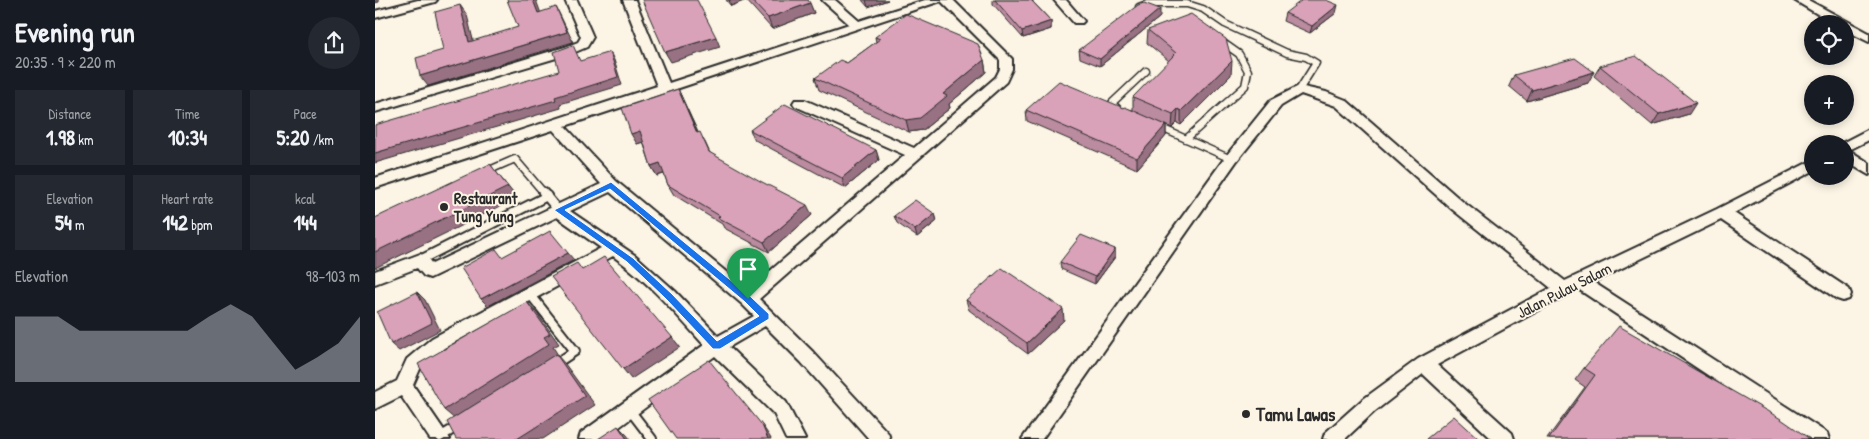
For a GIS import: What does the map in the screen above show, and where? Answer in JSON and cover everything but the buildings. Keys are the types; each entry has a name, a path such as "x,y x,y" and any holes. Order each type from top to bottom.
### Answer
{"street":[{"path":"375,15 431,0"},
{"path":"375,108 569,50 583,44 587,37 571,0"},
{"path":"629,0 664,87"},
{"path":"828,0 857,26"},
{"path":"375,183 664,87 936,0"},
{"path":"748,299 1002,79 1006,69 1005,59 946,0"},
{"path":"1060,0 1078,21"},
{"path":"1800,0 1828,15"},
{"path":"1854,30 1869,38"},
{"path":"1031,439 1231,159 1276,102 1299,90 1321,95 1341,103 1458,206 1572,285 1820,439"},
{"path":"800,103 915,154"},
{"path":"556,124 611,185 748,299 807,357 868,432 881,439"},
{"path":"1854,143 1869,134"},
{"path":"1854,160 1869,170"},
{"name":"Jalan Pulau Salam","path":"1332,439 1368,406 1424,364 1572,285 1721,213 1804,170"},
{"path":"375,278 420,260 430,272 611,185"},
{"path":"558,210 630,260 663,290 716,346 780,408 796,439"},
{"path":"1721,213 1843,294"},
{"path":"375,401 403,386 413,364 437,343 612,249"},
{"path":"588,439 716,346 766,317"},
{"path":"1424,364 1505,439"},
{"path":"403,386 441,438"}],"lane":[{"path":"1135,8 1147,4 1187,4 1203,9 1225,24 1287,53 1307,58 1316,63 1299,90"},
{"path":"1186,139 1245,86 1248,71 1239,54 1218,39"},
{"path":"1125,112 1112,103 1146,71"},
{"path":"1151,124 1231,159"},
{"path":"480,174 515,159 558,210"},
{"path":"420,260 547,196"},
{"path":"530,294 575,351 543,371"},
{"path":"629,409 652,439"},
{"path":"441,438 472,417"}],"place":[{"name":"Restaurant Tung Yung","path":"444,207"},
{"name":"Tamu Lawas","path":"1246,414"}],"route":[{"path":"611,185 748,299 766,317 716,346 669,296 630,260 558,210 611,185"}]}
